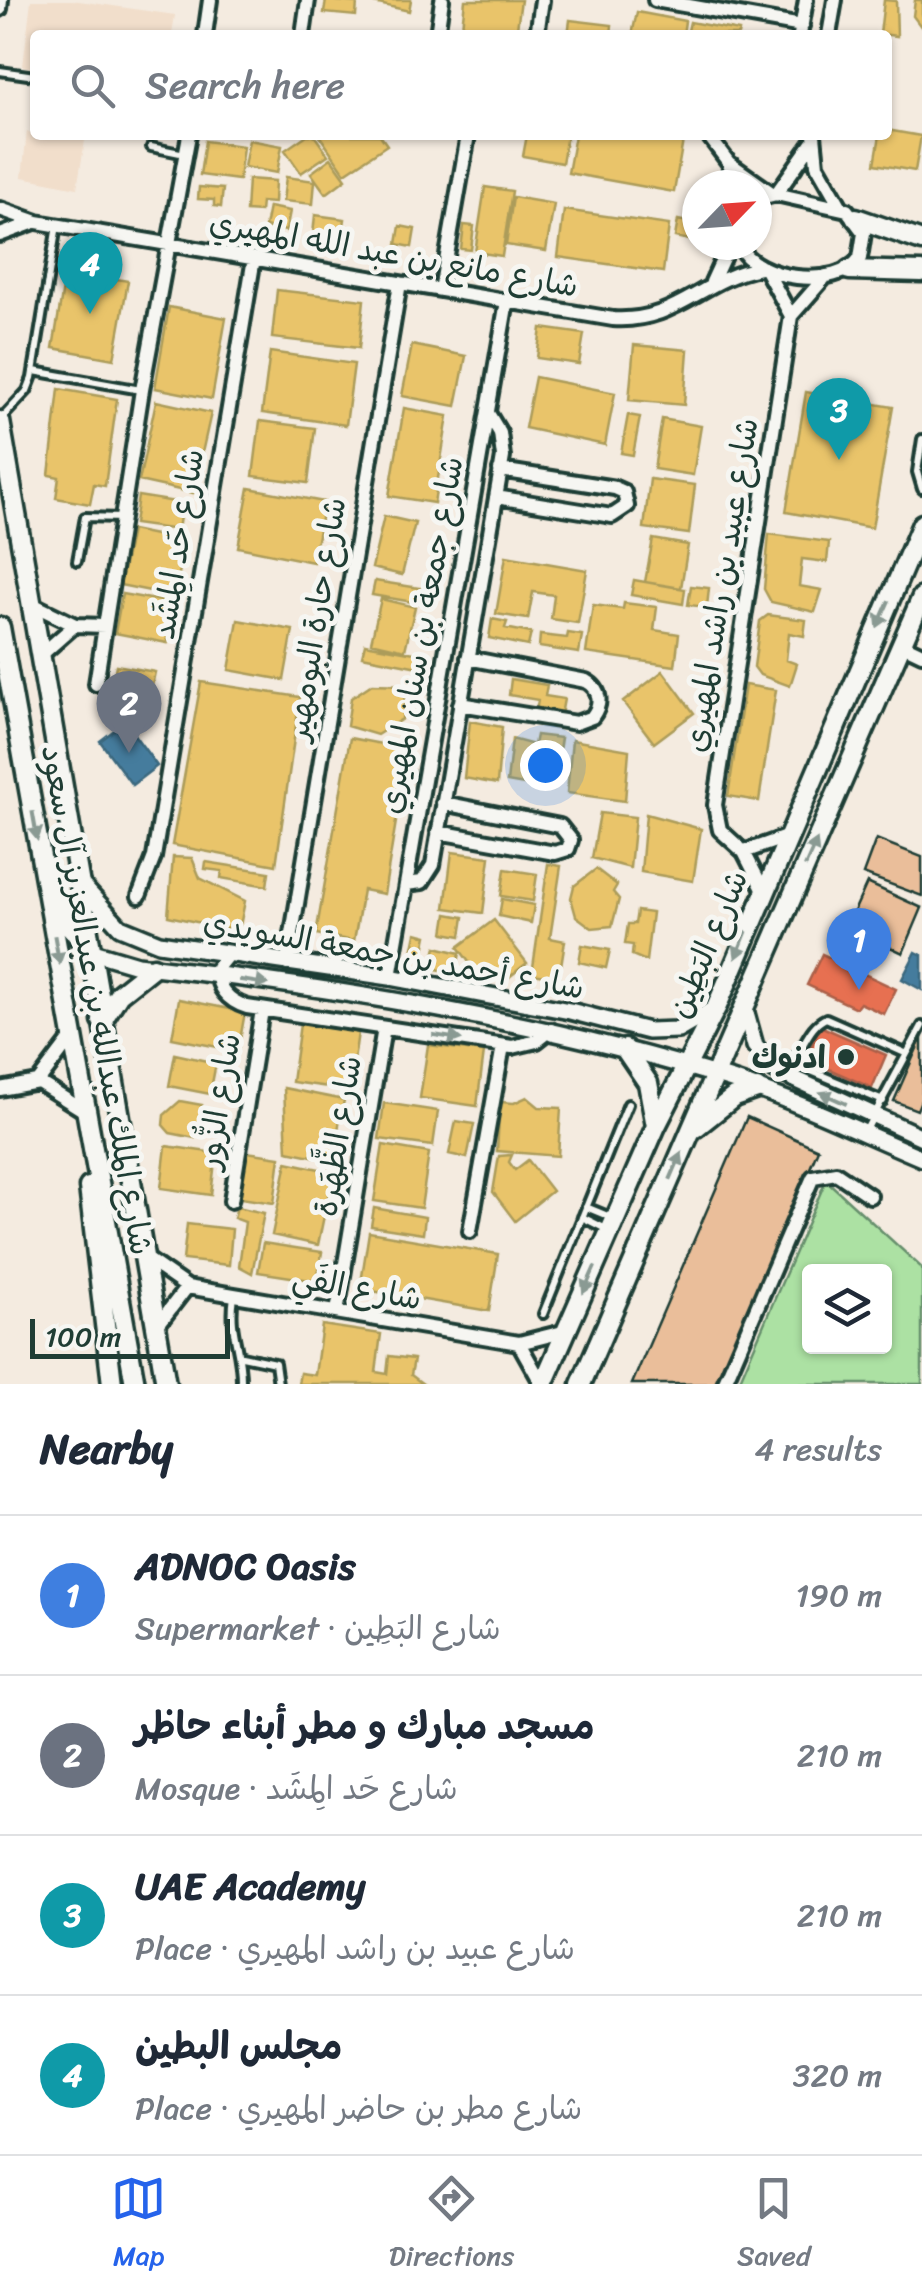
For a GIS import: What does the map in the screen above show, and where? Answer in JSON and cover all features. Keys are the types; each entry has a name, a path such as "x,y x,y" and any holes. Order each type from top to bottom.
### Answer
{"main road":[{"path":"848,212 922,241"},
{"path":"849,270 922,272"},
{"name":"شارع الملك عبدالله بن عبدالعزيز آل سعود","path":"0,421 166,1384"},
{"name":"شارع البَطِين","path":"542,1384 656,1126 716,1006 922,524"},
{"name":"شارع البَطِين","path":"581,1384 922,597"},
{"name":"شارع الملك عبدالله بن عبدالعزيز آل سعود","path":"0,627 134,1384"},
{"path":"41,862 68,925 90,951"},
{"path":"102,1021 119,994 152,966"},
{"path":"624,1048 648,1082 656,1126"},
{"path":"690,1132 734,1097 758,1089"},
{"path":"86,1112 86,1160 112,1384"}],"street":[{"path":"0,10 1,0"},
{"path":"207,30 210,0"},
{"path":"304,30 308,0"},
{"path":"438,30 442,0"},
{"path":"538,30 542,0"},
{"path":"655,0 747,16 797,30"},
{"path":"747,16 750,0"},
{"path":"801,30 805,0"},
{"path":"830,30 834,0"},
{"path":"96,684 142,390 188,140"},
{"path":"441,290 467,140"},
{"path":"712,140 729,164 775,194 848,212"},
{"path":"772,195 812,140"},
{"path":"763,269 826,276 849,270 860,258 864,241 822,176 813,140"},
{"path":"729,164 730,170"},
{"name":"شارع مانع بن عبد الله المهيري","path":"0,209 37,222 613,319 641,319 680,306 712,282 763,269"},
{"name":"شارع مانع بن عبد الله المهيري","path":"0,235 37,222"},
{"name":"شارع حَد المِشَد","path":"139,896 154,857 254,258"},
{"path":"712,282 722,260"},
{"path":"754,260 791,316 826,276"},
{"name":"شارع حارة البومهير","path":"287,964 400,283"},
{"name":"شارع جمعة بن سنان المهيري","path":"390,978 506,301"},
{"name":"شارع عبيد بن راشد المهيري","path":"763,889 744,852 724,837 715,805 791,316"},
{"path":"406,884 422,882 431,873 444,802 500,470 502,441 488,413"},
{"name":"شارع جمعة بن سنان المهيري","path":"496,496 612,516 622,514 627,506 626,496 615,488 500,470"},
{"path":"32,604 75,625 105,626"},
{"path":"41,655 75,625"},
{"path":"901,644 922,654"},
{"name":"شارع جمعة بن سنان المهيري","path":"460,704 576,723 592,716 598,706 596,688 586,680 468,658"},
{"name":"شارع جمعة بن سنان المهيري","path":"438,832 554,853 564,852 572,840 560,826 444,802"},
{"path":"744,852 786,837"},
{"name":"شارع أحمد بن جمعة السويدي","path":"78,880 106,917 137,936 227,956 390,978 659,1032 678,1030 716,1006"},
{"name":"شارع أحمد بن جمعة السويدي","path":"90,951 152,966 551,1030 624,1048 758,1089 922,1158"},
{"path":"227,956 216,976 232,1001 262,1010 503,1046 529,1044 551,1030"},
{"path":"369,999 385,988 390,978"},
{"path":"744,1006 755,1046 775,1070 918,1136"},
{"name":"شارع الزُّور","path":"230,1200 262,1010"},
{"path":"624,1048 632,1036 632,1026"},
{"name":"شارع الظَّهَرة","path":"337,1312 384,1028"},
{"path":"38,1082 72,1037"},
{"path":"470,1231 503,1046"},
{"path":"0,1089 38,1082 86,1112"},
{"path":"724,1384 813,1177 836,1173 870,1196"},
{"name":"شارع الفَي","path":"142,1255 186,1288 519,1343 567,1331"},
{"path":"156,1328 168,1306 186,1288"},
{"path":"519,1343 542,1384"}],"lane":[{"path":"0,71 30,75"},
{"path":"151,147 186,154"},
{"path":"0,421 27,390 34,372 58,225"},
{"path":"34,372 142,390"},
{"path":"922,439 922,489"},
{"path":"77,561 85,517 122,518"},
{"path":"775,1070 792,1063 815,1025 826,1018 905,1053"},
{"path":"860,1132 876,1117 922,1026"},
{"path":"792,1063 884,1101"},
{"path":"542,1314 628,1104"},
{"path":"918,1136 922,1118"},
{"path":"586,1207 613,1225"},
{"path":"582,1217 613,1225"},
{"path":"234,1295 230,1330 242,1356 241,1384"},
{"path":"242,1356 276,1363 278,1384"}],"shaded area":[{"path":"31,0 72,0 175,15 173,30 30,30 30,68 23,66"},
{"path":"27,131 30,140 85,140 77,188 22,177"}],"green space":[{"path":"826,1180 922,1268 922,1384 738,1384"}],"building: Homes":[{"path":"326,0 357,3 356,16 324,13"},
{"path":"361,0 411,0 409,11"},
{"path":"465,0 521,0 517,30 462,27"},
{"path":"884,0 896,1 897,36 892,35 892,30 880,30"},
{"path":"915,0 922,0 922,28 913,16"},
{"path":"637,12 685,21 684,30 633,30"},
{"path":"570,20 612,25 612,30 569,30"},
{"path":"690,22 734,30 688,30"},
{"path":"892,131 921,136 915,171 875,164 879,140 892,140"},
{"path":"249,140 282,146 277,173 244,167"},
{"path":"300,140 318,140 328,155 301,173 285,150"},
{"path":"322,140 384,140 387,145 345,173"},
{"path":"526,140 566,140 562,163 523,156"},
{"path":"574,140 683,140 674,192 568,173"},
{"path":"205,141 243,146 239,180 200,175"},
{"path":"331,158 346,179 326,194 311,173"},
{"path":"286,177 315,181 313,204 283,201"},
{"path":"248,179 275,181 274,203 261,202 260,212 246,211"},
{"path":"199,187 223,189 221,207 214,206 214,200 198,199"},
{"path":"485,187 512,191 502,256 475,252"},
{"path":"513,197 554,204 546,251 506,245"},
{"path":"269,207 290,211 286,231 265,227"},
{"path":"564,210 669,225 663,272 558,257"},
{"path":"315,215 345,219 342,239 313,235"},
{"path":"678,220 682,221 682,238 675,237"},
{"path":"464,225 474,226 471,250 461,249"},
{"path":"400,226 415,229 412,247 397,244"},
{"path":"66,270 128,281 114,359 53,348"},
{"path":"277,290 364,300 359,348 272,338"},
{"path":"169,307 226,318 212,399 155,388"},
{"path":"541,328 584,334 579,364 537,358"},
{"path":"412,345 466,356 456,406 402,396"},
{"path":"634,345 688,350 684,405 629,400"},
{"path":"270,352 354,364 346,425 262,413"},
{"path":"535,377 615,393 605,445 525,428"},
{"path":"59,389 117,399 105,486 94,484 90,504 56,498 59,477 49,475"},
{"path":"806,392 893,407 872,528 786,512"},
{"path":"156,401 211,413 193,493 139,481"},
{"path":"404,408 448,416 434,503 389,496"},
{"path":"628,415 640,417 633,455 621,453"},
{"path":"662,419 701,426 693,475 654,469"},
{"path":"260,421 315,428 308,483 253,476"},
{"path":"650,479 695,485 689,534 644,528"},
{"path":"249,488 324,502 313,562 238,547"},
{"path":"138,496 182,503 178,530 134,524"},
{"path":"384,516 415,523 402,575 372,568"},
{"path":"131,530 185,541 175,596 120,585"},
{"path":"769,534 829,542 827,562 802,559 799,586 822,590 815,612 771,602 764,589"},
{"path":"653,539 688,545 681,588 645,582"},
{"path":"506,556 587,570 578,623 551,619 554,595 533,592 528,619 496,614"},
{"path":"634,580 685,589 683,604 631,595"},
{"path":"375,581 432,590 430,605 372,595"},
{"path":"691,586 709,588 707,607 688,605"},
{"path":"122,594 173,603 167,643 115,633"},
{"path":"381,599 415,607 405,650 371,642"},
{"path":"624,603 657,607 654,630 679,634 675,666 586,653 593,605 623,609"},
{"path":"768,615 806,620 804,636 789,633 786,660 797,664 790,686 760,675 754,667 760,621"},
{"path":"492,619 507,622 505,628 531,633 528,646 489,638"},
{"path":"238,620 293,630 284,680 229,670"},
{"path":"568,633 582,635 579,653 539,647 540,635 567,638"},
{"path":"365,644 420,654 418,667 362,656"},
{"path":"116,665 155,672 147,709 109,702"},
{"path":"663,671 694,713 654,743 623,702"},
{"path":"511,679 547,685 545,696 564,699 561,715 536,711 538,700 509,695"},
{"path":"201,682 300,697 276,865 172,845"},
{"path":"372,684 406,685 402,719 377,735 347,726 351,698"},
{"path":"745,685 776,690 759,801 728,796"},
{"path":"470,721 502,727 497,784 464,778"},
{"path":"536,735 561,738 553,790 507,782 512,739 534,745"},
{"path":"350,738 408,749 384,894 363,890 354,941 316,934"},
{"path":"572,740 629,750 625,801 567,793"},
{"path":"600,813 635,817 630,868 592,858"},
{"path":"646,814 701,829 693,881 641,872"},
{"path":"452,852 490,857 483,913 445,908"},
{"path":"173,857 192,858 200,878 245,901 239,931 168,916"},
{"path":"206,862 269,872 267,886 221,878 222,871 205,869"},
{"path":"548,864 561,866 550,938 565,941 559,978 532,974"},
{"path":"505,869 537,874 533,901 501,896"},
{"path":"596,869 617,885 613,892 619,899 612,926 592,928 576,916 571,898 574,886"},
{"path":"502,899 534,905 531,923 499,916"},
{"path":"637,911 652,913 646,961 632,955 633,945 625,944 628,924 635,924"},
{"path":"447,914 464,917 461,936 444,933"},
{"path":"494,920 527,963 503,982 492,968 474,969 458,947"},
{"path":"416,933 427,936 422,960 411,957"},
{"path":"582,945 610,950 606,968 579,962"},
{"path":"436,947 460,953 456,973 431,968"},
{"path":"179,999 245,1012 238,1051 172,1038"},
{"path":"300,1024 358,1032 350,1090 292,1082"},
{"path":"428,1045 484,1052 477,1106 420,1098"},
{"path":"175,1054 216,1063 210,1094 169,1086"},
{"path":"284,1088 344,1100 332,1160 287,1151"},
{"path":"527,1097 539,1107 561,1108 558,1156 497,1151 500,1102 514,1103"},
{"path":"180,1101 202,1105 195,1138 170,1133 163,1125 164,1115"},
{"path":"384,1103 438,1111 433,1146 379,1139"},
{"path":"456,1121 474,1124 467,1158 449,1154"},
{"path":"383,1145 429,1153 421,1208 374,1201"},
{"path":"166,1146 216,1153 211,1195 161,1188"},
{"path":"240,1151 280,1157 274,1203 234,1197"},
{"path":"512,1155 509,1162 515,1170 528,1160 552,1191 515,1221 493,1192 499,1156"},
{"path":"287,1162 333,1172 318,1245 272,1235"},
{"path":"237,1207 264,1213 252,1273 239,1266 245,1222 234,1218"},
{"path":"374,1208 425,1217 423,1234 371,1226"},
{"path":"187,1224 232,1229 229,1265 183,1260"},
{"path":"369,1232 498,1254 489,1311 360,1289"},
{"path":"263,1243 322,1252 317,1281 258,1272"},
{"path":"322,1325 381,1334 376,1372 387,1374 389,1356 414,1359 411,1375 423,1384 298,1384 300,1373 315,1375"}],"building: Shops":[{"path":"822,954 896,989 884,1014 860,1003 856,1008 807,985"},
{"name":"ادنوك","path":"820,1026 886,1055 872,1088 806,1059"}],"building: Public":[{"path":"125,722 157,766 132,785 100,741"},
{"path":"916,952 922,955 922,990 902,979"}],"building: Other":[{"path":"876,839 922,857 922,896 863,874"},
{"path":"867,883 922,908 903,953 847,927"},
{"path":"922,1037 922,1098 917,1110 894,1101"},
{"path":"747,1117 818,1149 720,1384 632,1384"}],"place":[{"name":"مجلس البطين","path":"90,314"},
{"name":"UAE Academy","path":"839,460"},
{"name":"مسجد مبارك و مطر أبناء حاظر","path":"129,753"},
{"name":"ADNOC Oasis","path":"859,990"},
{"name":"ادنوك","path":"846,1057"}]}
